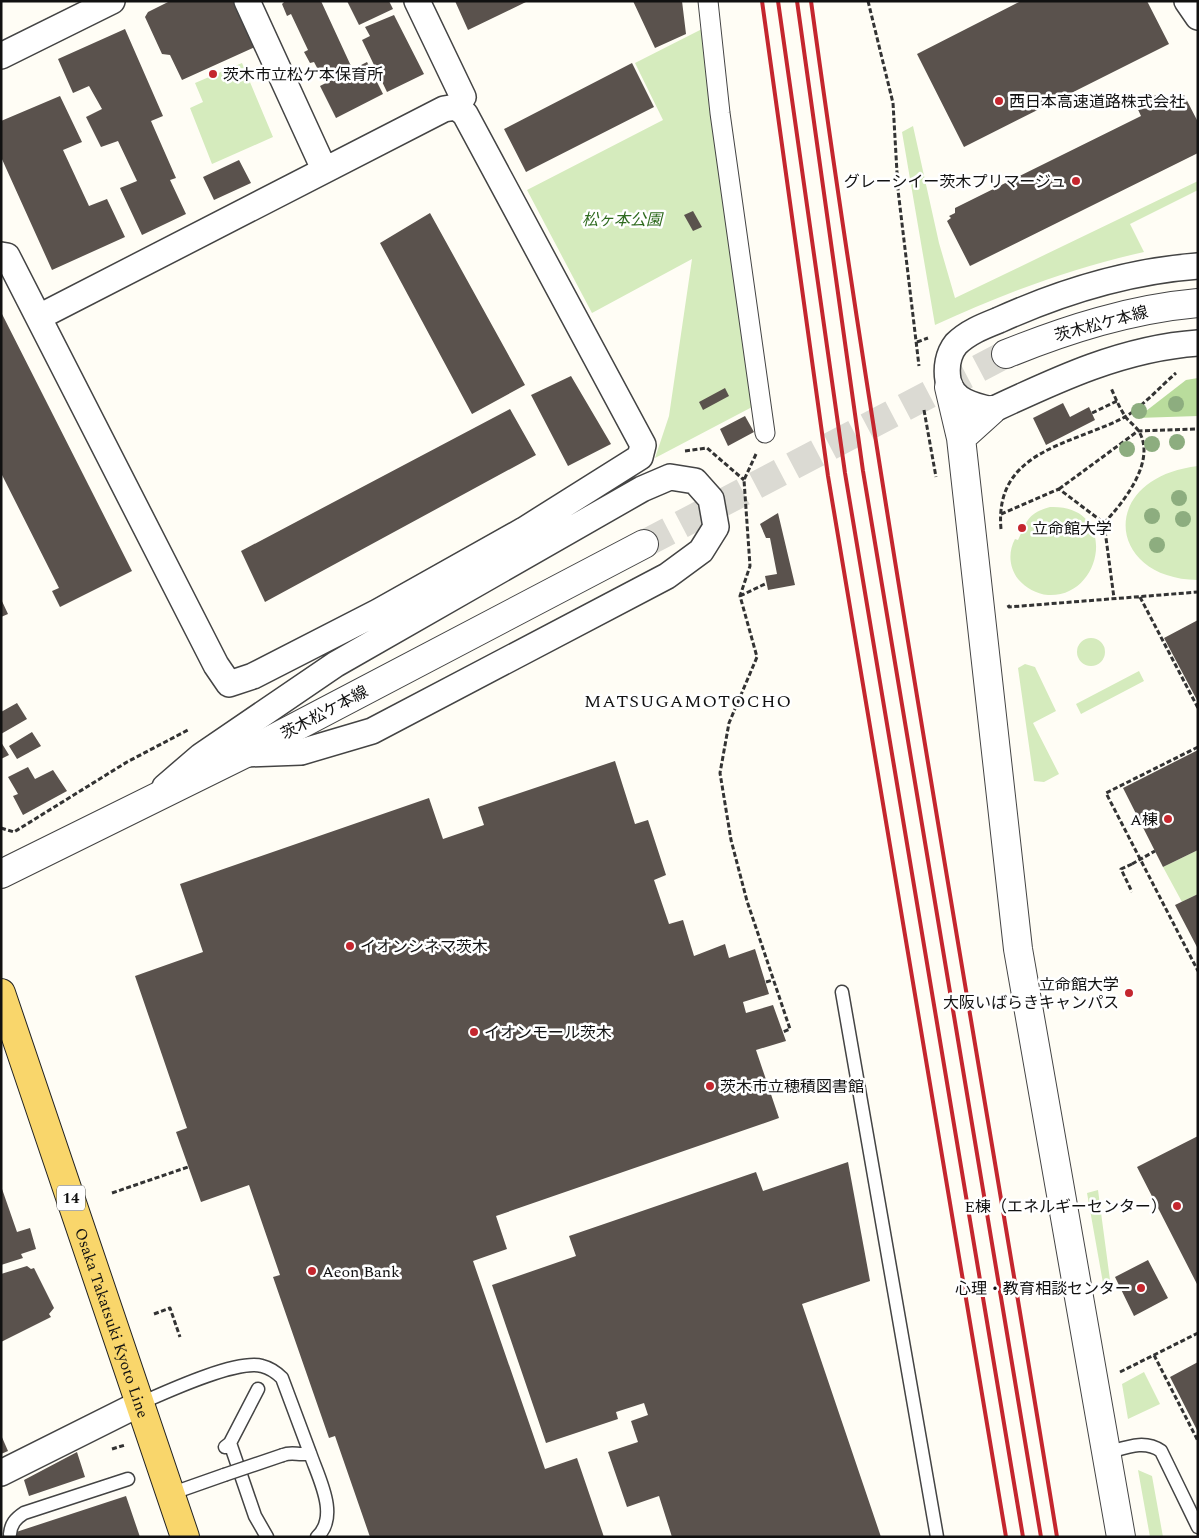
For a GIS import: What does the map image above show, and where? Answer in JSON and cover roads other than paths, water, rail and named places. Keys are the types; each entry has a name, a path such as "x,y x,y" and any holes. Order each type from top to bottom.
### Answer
{"main road":[{"name":"Osaka Takatsuki Kyoto Line","path":"1,993 185,1537"}],"street":[{"path":"1,56 112,1"},
{"path":"247,1 324,170"},
{"path":"38,317 444,109 456,107 463,97 417,1"},
{"path":"708,1 720,113 765,432"},
{"path":"1187,1 1198,17"},
{"path":"1,254 7,256 216,665 229,684 253,676 378,612 515,535 640,457 643,445 638,432 465,114 456,107"},
{"path":"1121,1537 1018,950 961,438 949,386 947,364 955,345 975,331 1028,306 1093,286 1170,268 1198,266"},
{"name":"茨木松ケ本線","path":"1006,354 1052,335 1092,322 1139,311 1198,303"},
{"path":"961,438 992,410 1070,375 1115,358 1198,343"},
{"path":"949,386 956,395 969,404 992,410"},
{"path":"150,800 201,756 276,702 336,664 642,489 670,477 695,480 711,499 716,527 701,551 667,576 372,731 301,752 244,754"},
{"name":"茨木松ケ本線","path":"1,874 244,754 644,544"},
{"path":"1,1473 141,1403"}],"lane":[{"path":"842,992 937,1537"},
{"path":"141,1403 179,1387 243,1366 261,1365 276,1372 282,1378 328,1508 327,1521 317,1537"},
{"path":"258,1389 227,1446 256,1516 267,1537"},
{"path":"1106,1453 1141,1444 1153,1446 1161,1451 1198,1527"},
{"path":"170,1494 289,1452 301,1456 310,1453"},
{"path":"10,1534 11,1526 16,1518 24,1513 128,1479"}],"tunnel":[{"path":"644,544 1006,354"}],"railway":[{"path":"762,1 828,476 1006,1537"},
{"path":"778,1 845,473 1023,1537"},
{"path":"797,1 863,471 1041,1537"},
{"path":"811,1 867,386 1057,1537"}],"place":[{"name":"茨木市立松ケ本保育所","path":"213,74"},
{"name":"西日本高速道路株式会社","path":"999,101"},
{"name":"グレーシイー茨木プリマージュ","path":"1076,181"},
{"name":"立命館大学","path":"1022,528"},
{"name":"A棟","path":"1168,819"},
{"name":"イオンシネマ茨木","path":"350,946"},
{"name":"立命館大学 大阪いばらきキャンパス","path":"1129,993"},
{"name":"イオンモール茨木","path":"474,1032"},
{"name":"茨木市立穂積図書館","path":"710,1086"},
{"name":"E棟（エネルギーセンター）","path":"1177,1206"},
{"name":"Aeon Bank","path":"312,1271"},
{"name":"心理・教育相談センター","path":"1141,1288"}],"district":[{"name":"MATSUGAMOTOCHO","path":"688,701"}],"park label":[{"name":"松ヶ本公園","path":"622,219"}]}
